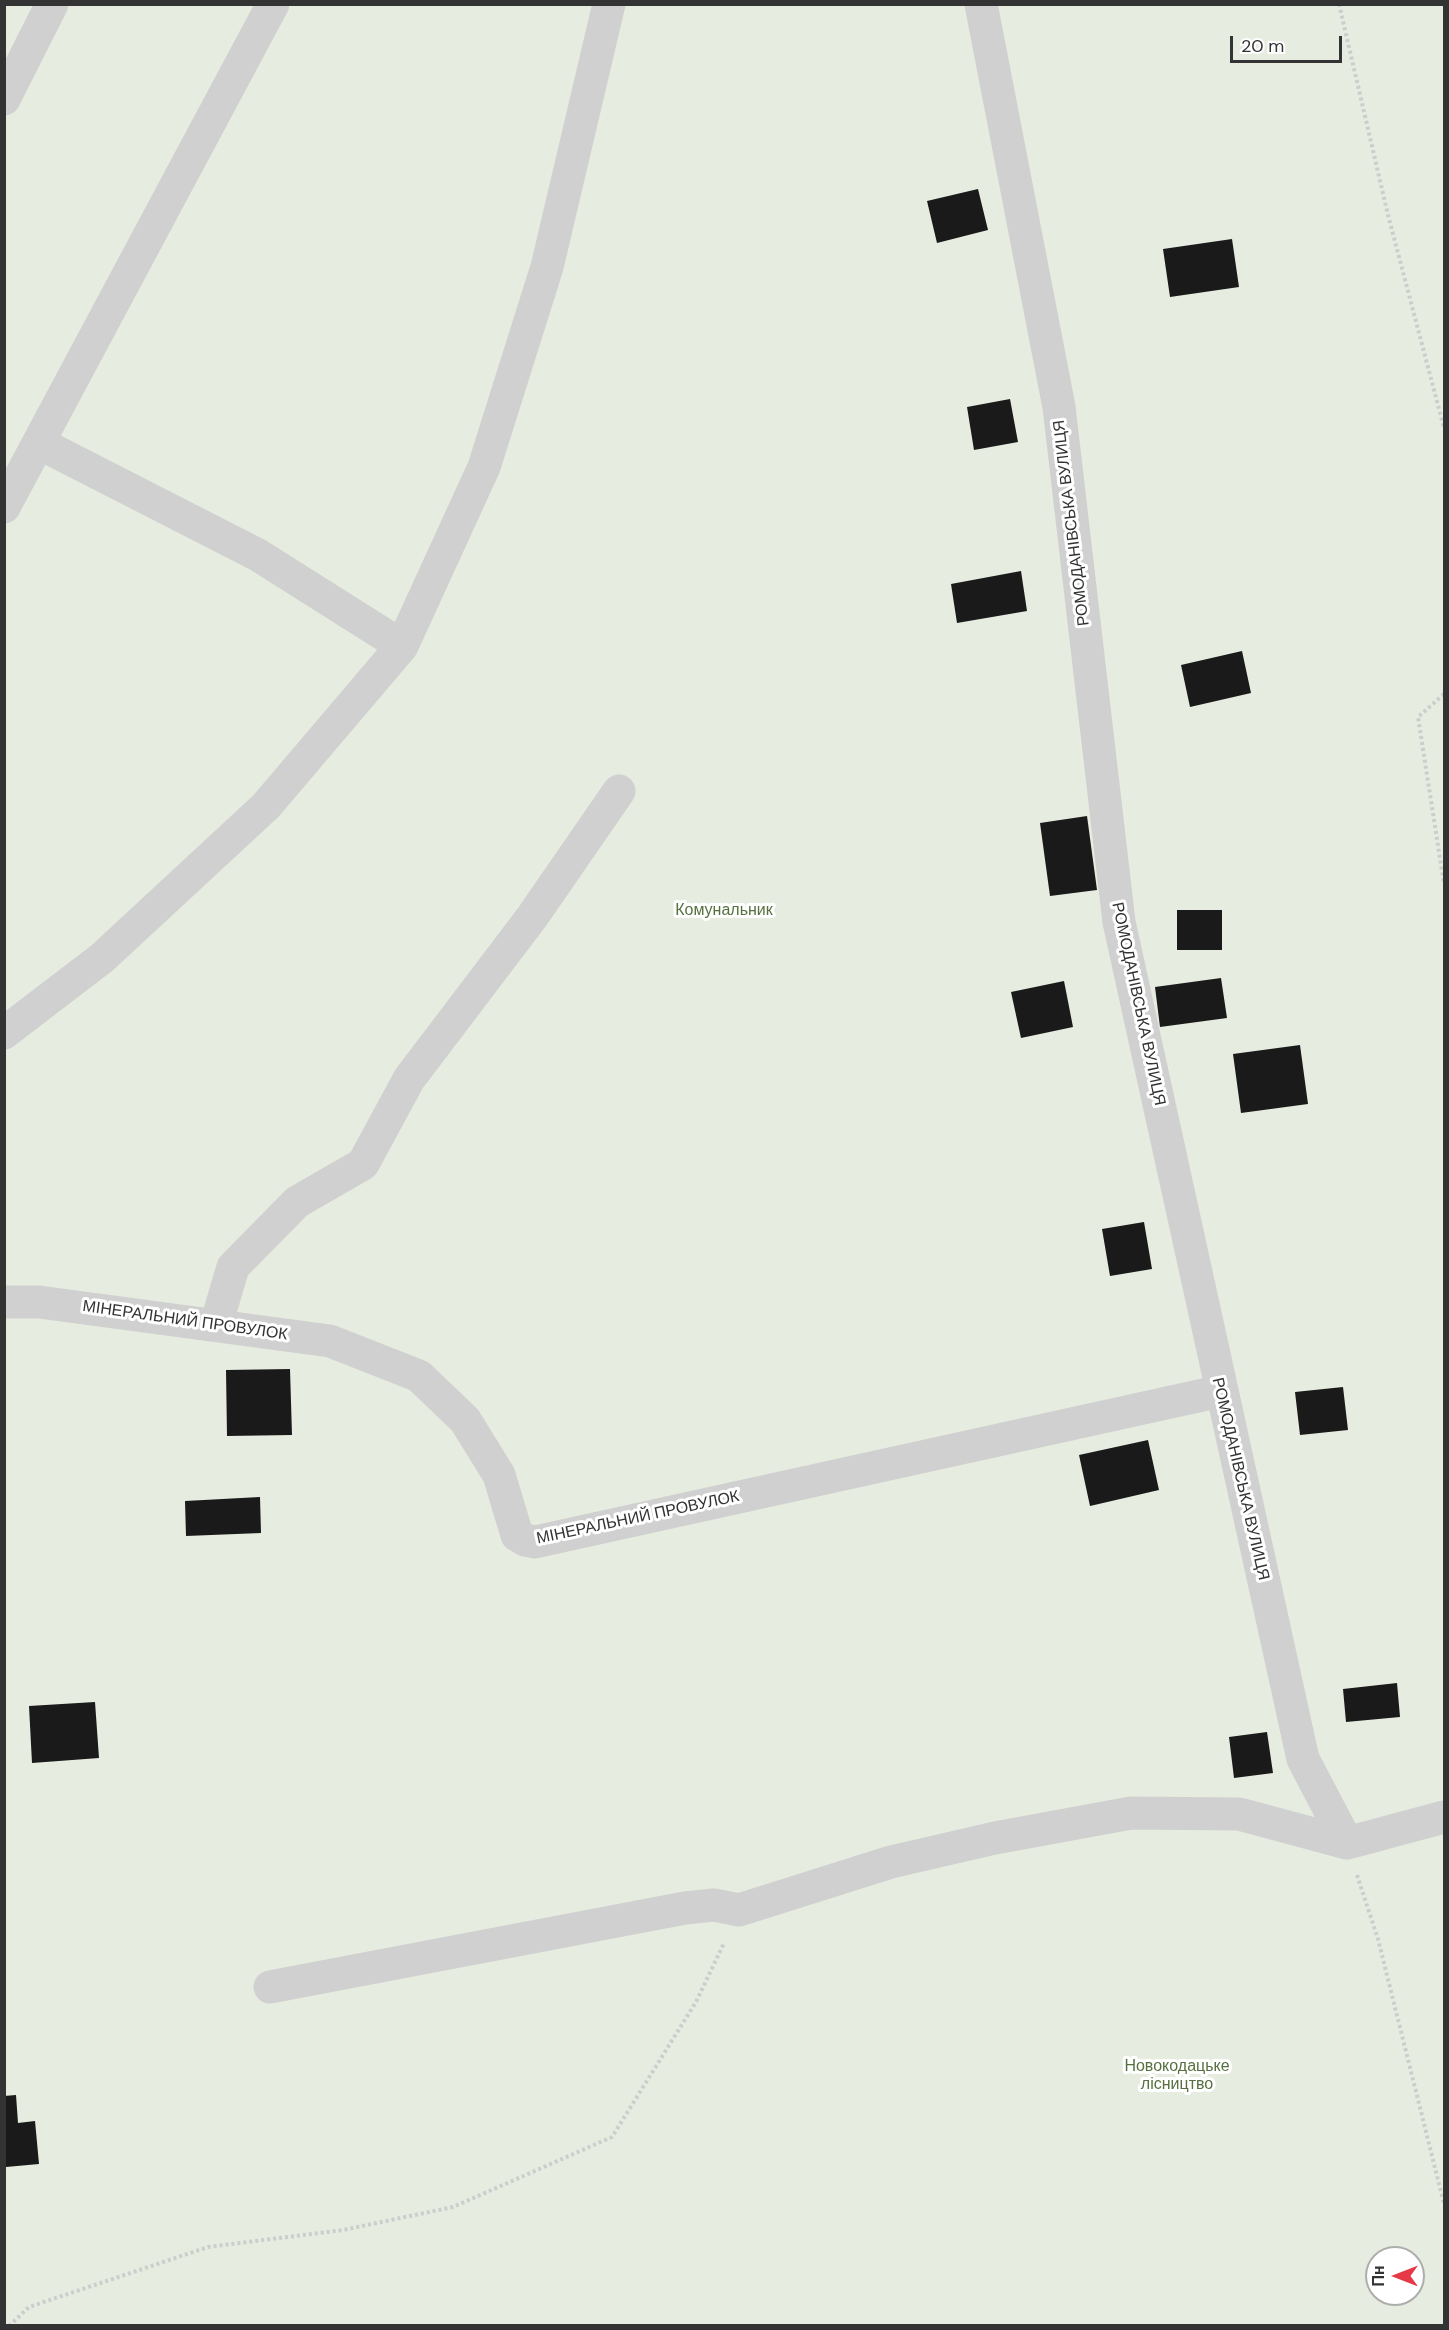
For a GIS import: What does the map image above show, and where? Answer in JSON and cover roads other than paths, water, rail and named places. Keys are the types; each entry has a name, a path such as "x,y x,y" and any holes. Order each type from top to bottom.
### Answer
{"street":[{"path":"4,99 52,4"},
{"path":"4,507 273,4"},
{"path":"4,1033 102,958 267,806 402,646 484,466 547,267 609,4"},
{"name":"РОМОДАНІВСЬКА ВУЛИЦЯ","path":"981,4 1059,407 1119,922 1303,1759 1347,1843"},
{"path":"39,443 258,555 402,646"},
{"path":"216,1325 233,1267 297,1202 363,1164 409,1079 532,917 619,791"},
{"name":"МІНЕРАЛЬНИЙ ПРОВУЛОК","path":"4,1302 39,1302 330,1341 418,1376 465,1420 499,1474 517,1535 535,1542 1221,1391"},
{"path":"270,1987 685,1908 714,1905 739,1910 891,1862 1131,1813 1239,1814 1347,1843 1444,1817"}],"park label":[{"name":"Комунальник","path":"724,911"},
{"name":"Новокодацьке лісництво","path":"1177,2076"}]}
